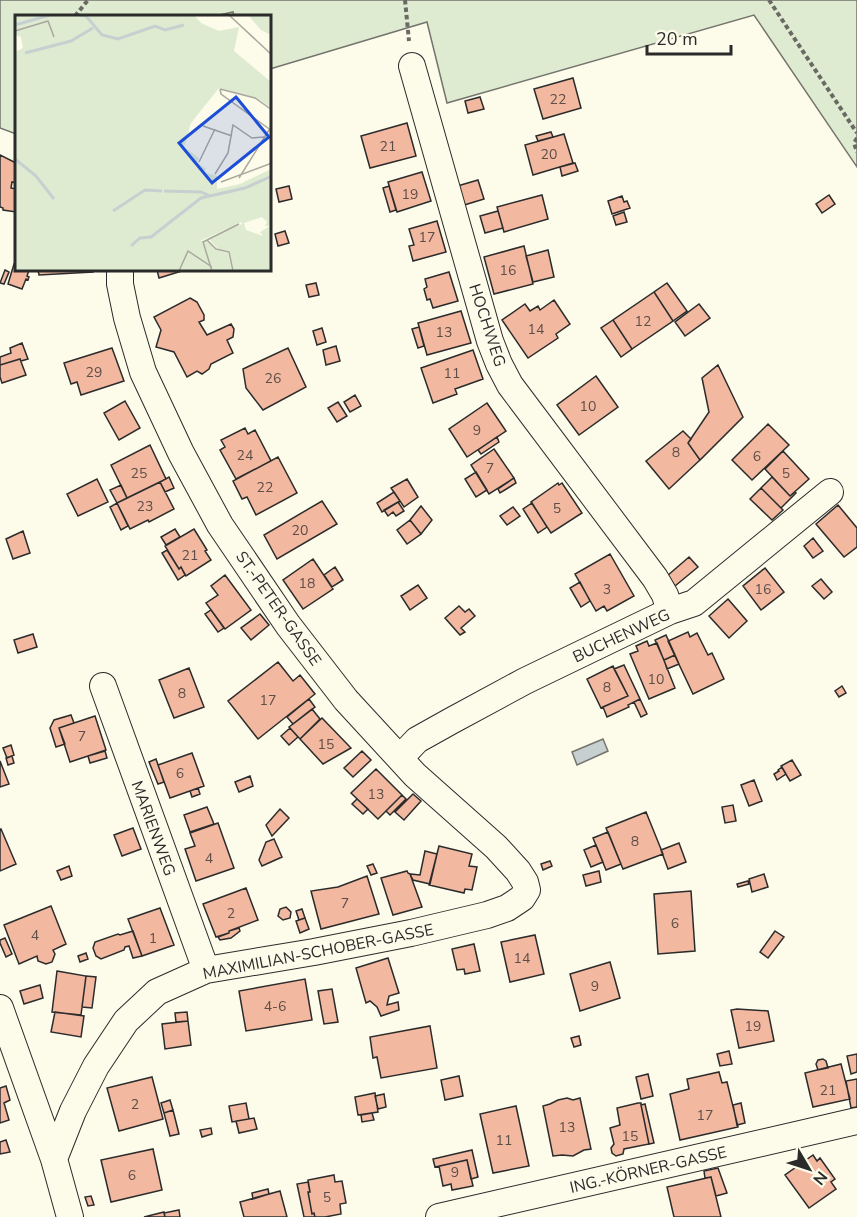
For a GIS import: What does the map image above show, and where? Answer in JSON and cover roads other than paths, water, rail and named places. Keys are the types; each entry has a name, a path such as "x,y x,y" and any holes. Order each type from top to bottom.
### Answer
{"street":[{"name":"HOCHWEG","path":"412,66 490,341 499,364 510,385 655,578 670,611"},
{"name":"ST.-PETER-GASSE","path":"120,272 120,284 127,318 143,372 181,453 220,525 288,625 346,700 415,775 496,847 518,871 527,890"},
{"name":"BUCHENWEG","path":"400,758 417,740 525,681 670,611 694,603 830,492"},
{"name":"MARIENWEG","path":"103,686 206,970"},
{"name":"MAXIMILIAN-SCHOBER-GASSE","path":"54,1159 73,1111 96,1066 126,1021 157,992 206,970 325,950 488,915 507,908 522,898 527,890"},
{"path":"0,1008 54,1159 70,1217"},
{"name":"ING.-KÖRNER-GASSE","path":"439,1217 857,1121"}]}
